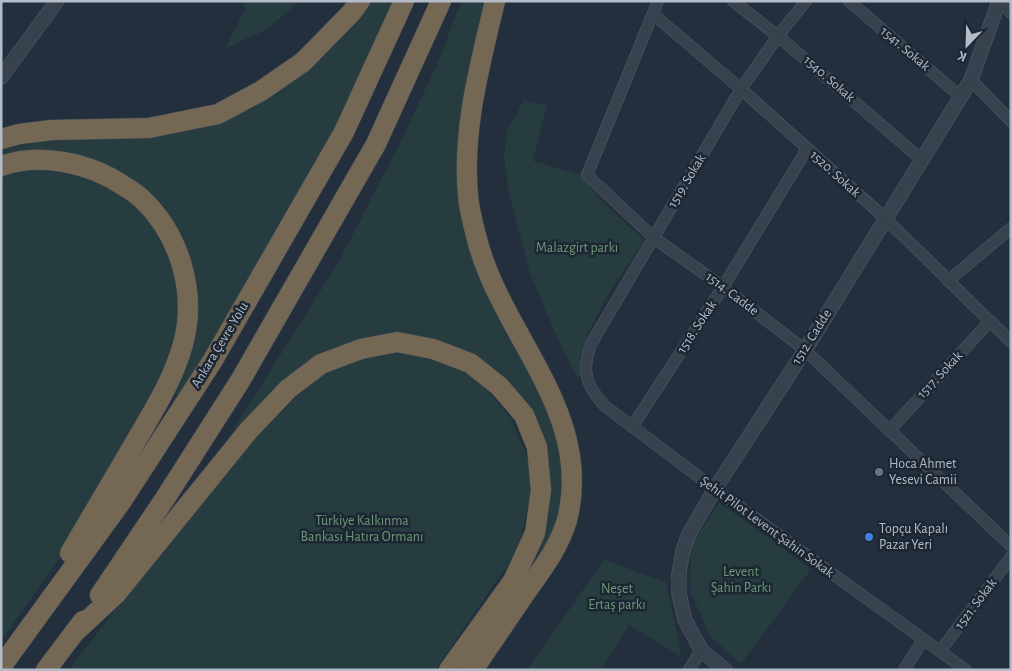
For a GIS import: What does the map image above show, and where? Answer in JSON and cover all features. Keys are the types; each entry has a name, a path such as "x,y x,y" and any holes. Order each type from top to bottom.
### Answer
{"highway":[{"path":"1,139 19,134 52,130 150,128 218,114 261,92 303,62 351,13 360,1"},
{"name":"Ankara Çevre Yolu","path":"5,661 121,502 213,360 344,132 404,1"},
{"path":"46,670 75,632 166,497 244,372 376,144 441,1"},
{"path":"473,670 552,555 566,521 572,484 568,442 556,404 494,288 478,243 468,196 468,143 475,88 495,1"},
{"path":"1,166 37,159 76,164 112,178 142,198 164,225 182,261 189,303 183,344 166,390 60,570 46,596 38,617"},
{"path":"75,632 116,594 249,430 288,389 322,364 361,349 397,342 433,349 470,363 499,386 524,415 537,447 540,490 535,533 512,581 449,670"}],"street":[{"path":"1,77 57,1"},
{"name":"1514. Cadde","path":"658,1 587,176 654,238 723,287 805,350 1011,546"},
{"name":"1540. Sokak","path":"734,1 778,36 922,160"},
{"name":"1519. Sokak","path":"586,369 587,356 591,344 741,89 778,36 806,1"},
{"name":"1541. Sokak","path":"849,1 961,97"},
{"path":"1000,1 1011,13"},
{"name":"1512. Cadde","path":"725,670 701,650 685,620 679,594 679,573 683,550 689,534 715,489 805,350 971,80 1000,1"},
{"name":"1520. Sokak","path":"653,14 741,89 885,218 1011,342"},
{"path":"971,80 1011,121"},
{"name":"1518. Sokak","path":"632,427 723,287 807,149"},
{"path":"948,281 1011,228"},
{"name":"1517. Sokak","path":"890,430 990,321"},
{"name":"Şehit Pilot Levent Şahin Sokak","path":"586,369 588,382 594,394 605,406 715,489 966,670"},
{"name":"1521. Sokak","path":"940,651 1011,557"},
{"path":"904,670 923,640"},
{"path":"689,670 701,650"}],"green space":[{"path":"244,1 301,1 264,31 225,48 246,8 242,6"},
{"path":"367,1 398,1 345,118 180,396 173,391 186,261 115,176 1,164 1,144 243,108"},
{"path":"461,1 491,1 466,228 476,271 495,313 546,401 563,444 565,492 553,541 468,670 452,670 520,574 541,445 487,370 364,338 217,456 338,263 400,143 440,58"},
{"name":"Malazgirt parkı","path":"524,100 547,106 533,161 580,175 602,201 644,240 606,298 588,333 580,357 580,375 578,379 553,328 531,276 509,193 504,157 507,131"},
{"path":"37,169 89,177 115,189 140,210 155,226 182,285 178,350 101,495 59,559 1,641 1,175 12,171"},
{"name":"Türkiye Kalkınma Bankası Hatıra Ormanı","path":"396,351 438,361 456,368 473,378 491,394 511,419 529,462 531,495 518,550 435,670 69,670 183,521 258,433 299,389 321,374 368,355"},
{"name":"Levent Şahin Parkı","path":"719,502 811,569 741,664 711,637 691,593 690,548"},
{"name":"Neşet Ertaş parkı","path":"604,560 666,582 680,656 629,625 601,670 527,670"}],"place":[{"name":"Hoca Ahmet Yesevi Camii","path":"879,472"},
{"name":"Topçu Kapalı Pazar Yeri","path":"869,537"}]}
